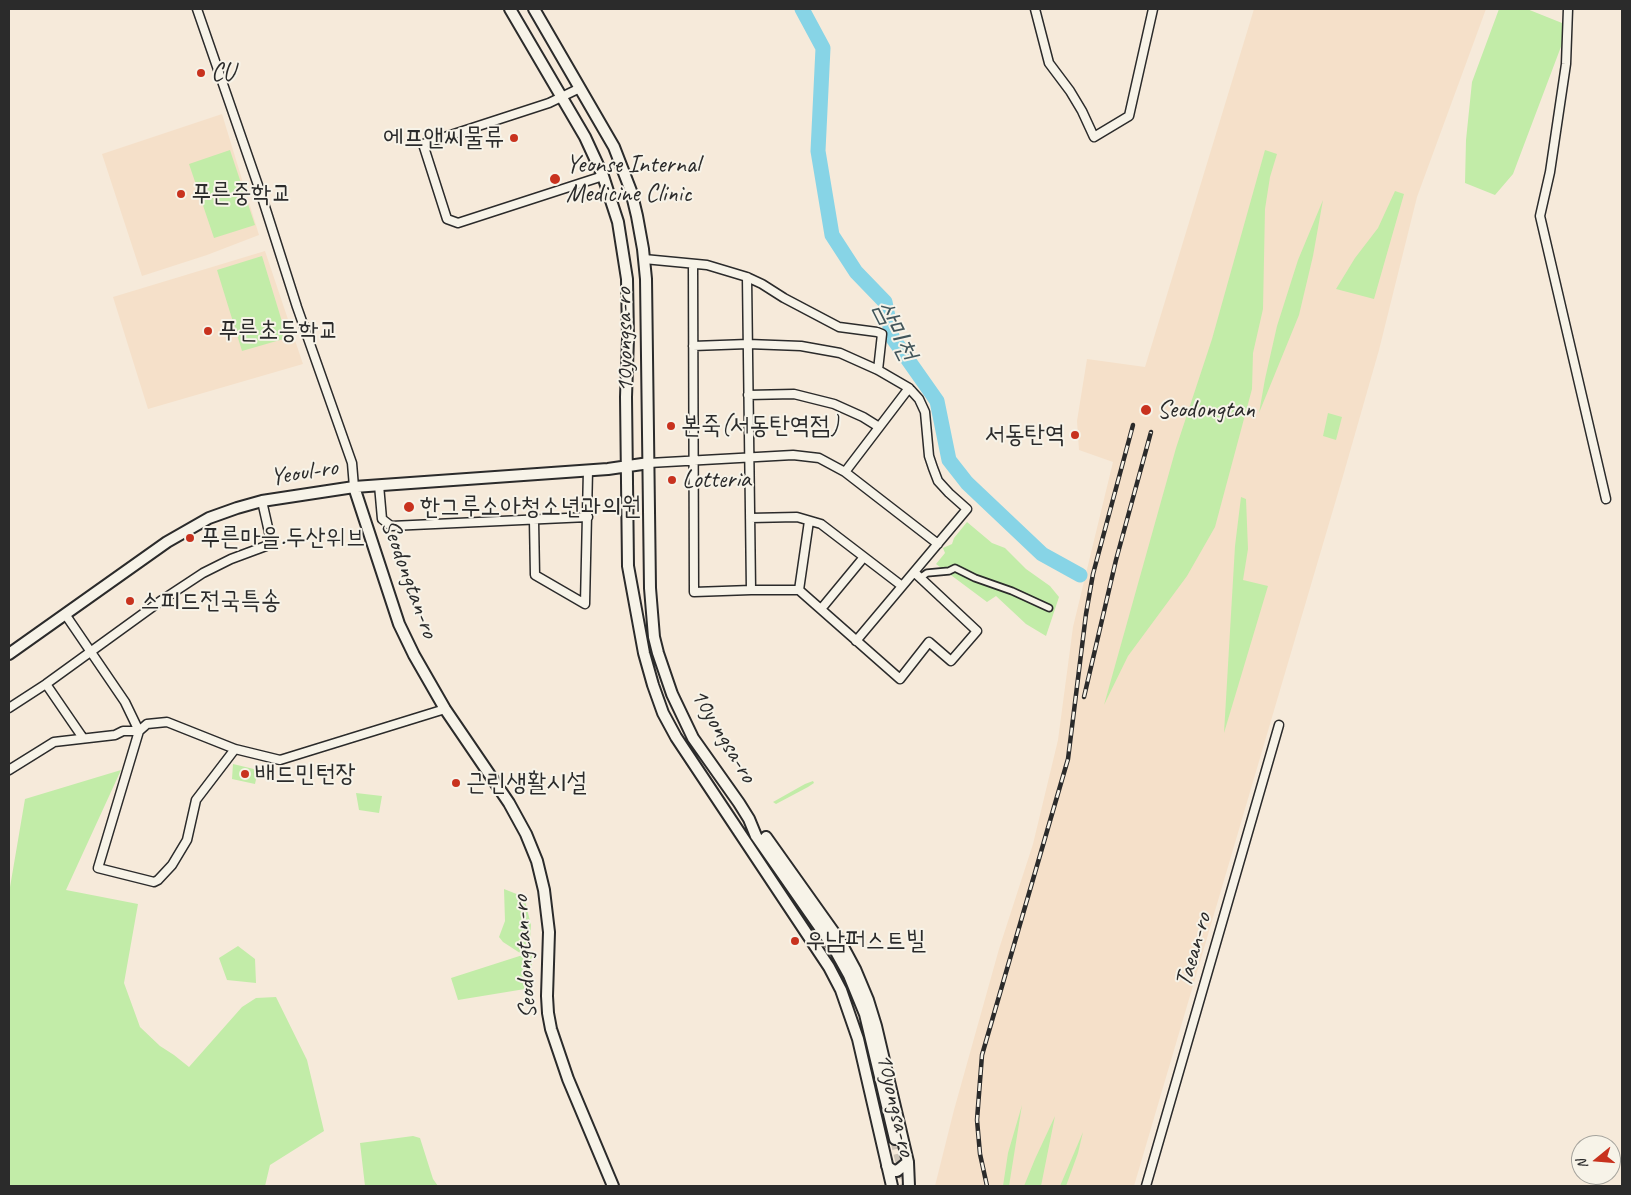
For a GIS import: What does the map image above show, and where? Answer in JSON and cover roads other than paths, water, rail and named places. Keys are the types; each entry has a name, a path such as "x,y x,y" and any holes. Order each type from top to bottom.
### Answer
{"street":[{"path":"198,9 297,307 352,463 354,487"},
{"name":"10yongsa-ro","path":"510,9 585,137 603,176 618,222 626,279 628,338 626,397 628,566 640,636 653,685 663,713 676,737 829,968 841,990 858,1039 892,1186"},
{"name":"10yongsa-ro","path":"534,9 607,134 622,166 637,216 644,259 650,588 654,637 658,654 672,694 693,738 749,819 756,836 834,948 849,975 868,1023 893,1140 860,1014 844,976 751,839 737,827"},
{"path":"1034,9 1049,63 1074,98 1094,136 1130,116 1153,9"},
{"path":"1568,9 1566,64 1550,172 1540,216 1606,499"},
{"path":"580,88 549,103 423,144 447,219 458,223 603,176"},
{"name":"10yongsa-ro","path":"644,259 707,265 746,277 839,327 882,334 878,370"},
{"path":"693,264 694,592 799,590 900,678 929,642 952,661 977,631 917,575"},
{"path":"746,277 751,590"},
{"path":"693,346 748,344 801,346 840,353 878,370 909,388 919,399 925,412 929,456 938,481 967,509 938,544 917,575 902,586 856,640"},
{"path":"845,472 909,388"},
{"path":"748,395 794,394 834,404 864,417 879,427"},
{"path":"649,463 807,455 819,458 845,472 938,544"},
{"name":"Yeoul-ro","path":"9,654 134,564 187,529 209,518 262,501 354,487 588,470 649,463"},
{"path":"534,520 535,575 586,604 588,470"},
{"path":"379,485 382,519 392,526 588,517"},
{"name":"Seodongtan-ro","path":"354,487 399,624 414,655 445,709 509,803 526,834 537,861 544,890 549,932 546,996 551,1029 568,1080 613,1186"},
{"path":"9,708 203,573 231,559 266,546 271,541 262,501"},
{"path":"750,518 797,517 821,524 902,586"},
{"path":"799,590 809,521"},
{"path":"821,609 864,557"},
{"path":"917,575 949,571 955,568 974,578 1012,591 1049,608"},
{"path":"65,614 125,702 139,731"},
{"path":"46,684 83,738"},
{"path":"235,748 196,800 187,840 172,865 154,882 98,868 139,731 147,724 167,722 235,748 280,760 445,709"},
{"name":"Taean-ro","path":"1146,1186 1279,725"},
{"path":"9,770 54,742 115,735 123,731 139,731"},
{"path":"749,819 762,832 834,933 855,969 876,1026 908,1162 910,1186"},
{"path":"887,1166 892,1170 898,1171 908,1162"}],"waterway":[{"name":"삼미천","path":"802,9 823,48 818,151 832,235 856,272 885,302 892,337 937,401 949,460 967,483 1042,554 1080,575"}],"tunnel":[{"path":"895,1139 906,1186"}],"railway":[{"path":"987,1186 980,1154 977,1120 982,1055 1068,759 1086,614 1093,574 1133,425"},
{"path":"1084,697 1116,560 1151,432"}],"place":[{"name":"CU","path":"201,73"},
{"name":"에프앤씨물류","path":"514,138"},
{"name":"Yeonse Internal Medicine Clinic","path":"555,179"},
{"name":"푸른중학교","path":"181,194"},
{"name":"푸른초등학교","path":"208,331"},
{"name":"Seodongtan","path":"1146,410"},
{"name":"본죽(서동탄역점)","path":"671,426"},
{"name":"서동탄역","path":"1075,435"},
{"name":"Lotteria","path":"672,480"},
{"name":"한그루소아청소년과의원","path":"409,507"},
{"name":"푸른마을.두산위브","path":"190,538"},
{"name":"스피드전국특송","path":"130,601"},
{"name":"배드민턴장","path":"245,774"},
{"name":"근린생활시설","path":"456,783"},
{"name":"우남퍼스트빌","path":"795,941"}]}
